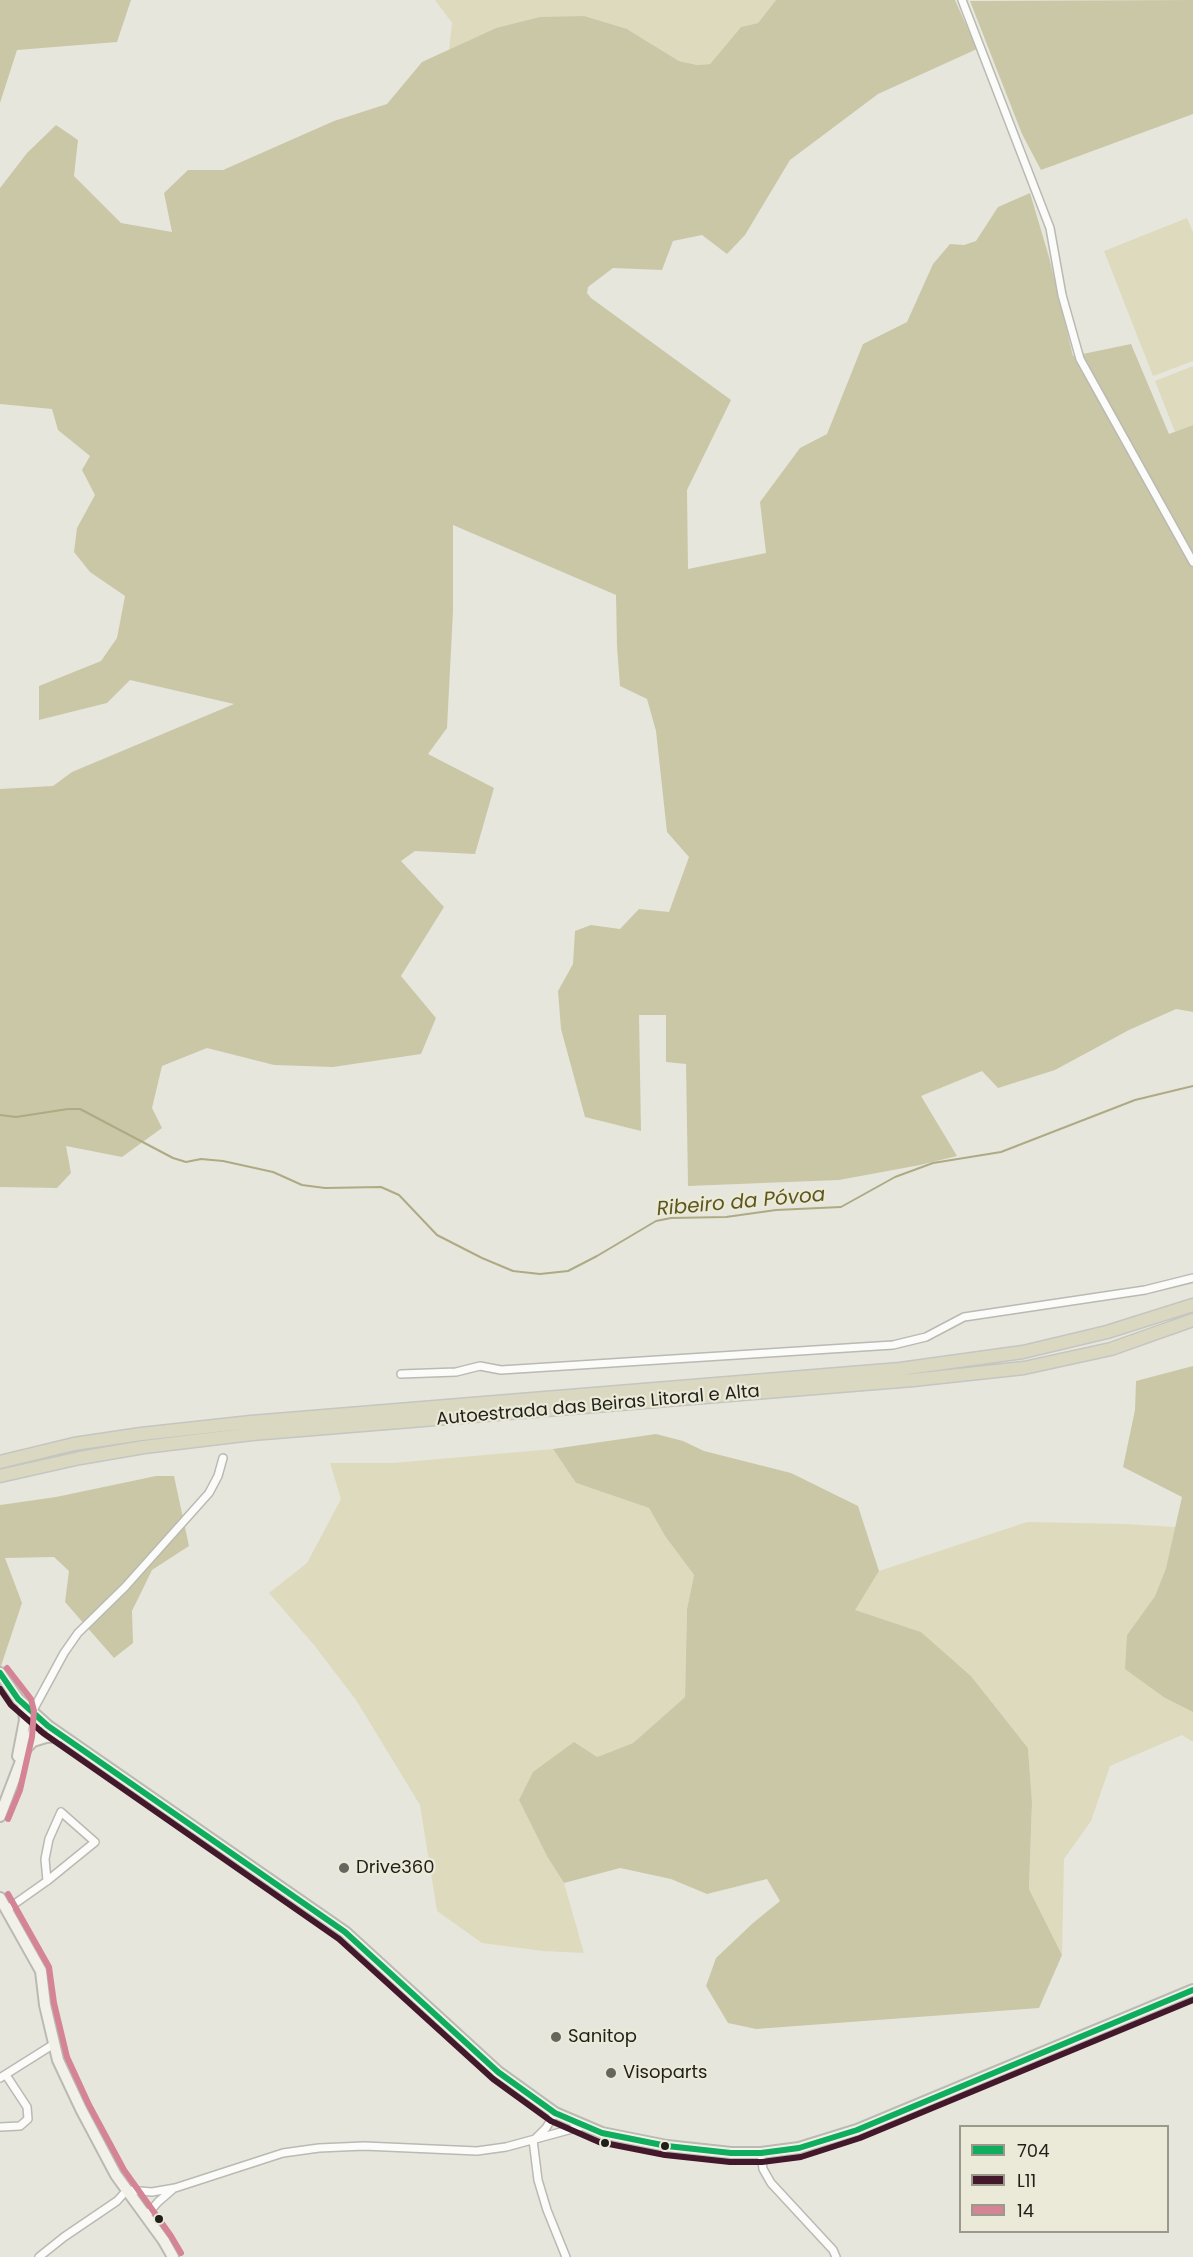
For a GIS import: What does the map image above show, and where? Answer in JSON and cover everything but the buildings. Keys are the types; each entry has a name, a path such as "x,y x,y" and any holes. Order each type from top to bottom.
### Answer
{"highway":[{"name":"Autoestrada das Beiras Litoral e Alta","path":"0,1462 75,1444 251,1422 900,1369 1023,1352 1107,1332 1193,1305"},
{"name":"Autoestrada das Beiras Litoral e Alta","path":"0,1476 112,1452 252,1434 901,1382 1024,1368 1112,1349 1193,1320"}],"street":[{"path":"962,0 1050,228 1062,295 1080,359 1193,562"},
{"path":"401,1374 456,1372 480,1366 501,1370 893,1345 926,1337 964,1317 1145,1290 1193,1278"},
{"path":"0,1816 36,1716 64,1653 78,1633 125,1587 209,1492 224,1458"},
{"path":"0,1673 23,1704 61,1736 345,1932 498,2072 555,2113 612,2136 667,2146 731,2153 761,2153 799,2148 857,2130 1193,1990"},
{"path":"11,1788 23,1735 25,1711 23,1704"},
{"path":"26,1748 33,1741 61,1736"},
{"path":"6,1910 47,1881 95,1842 61,1812 49,1839 45,1859 47,1881"},
{"path":"0,1898 41,1971 45,2004 58,2060 81,2109 116,2175 172,2257"},
{"path":"0,2127 20,2126 28,2119 27,2107 3,2076 54,2044"},
{"path":"533,2140 546,2128 555,2113"},
{"path":"127,2190 152,2192 175,2188 283,2153 319,2148 363,2146 477,2151 506,2147 583,2126"},
{"path":"533,2140 541,2190 566,2257"},
{"path":"761,2153 764,2169 771,2183 833,2250 836,2257"},
{"path":"146,2216 175,2188"},
{"path":"39,2257 117,2201 127,2190"}],"shaded area":[{"path":"0,0 131,0 117,42 17,50 0,103"},
{"path":"435,0 776,0 758,23 741,27 710,64 697,65 679,61 627,29 496,28 449,50 452,23"},
{"path":"776,0 955,0 977,49 878,94 790,160 745,235 727,254 702,235 673,241 662,270 613,268 588,287 587,293 591,298 731,400 687,490 688,569 766,553 760,502 800,448 827,434 863,344 907,322 933,264 950,244 964,245 976,241 998,207 1030,193 1049,257 1073,356 1131,344 1169,434 1193,425 1193,1012 1176,1009 1129,1030 1055,1070 998,1088 982,1071 921,1096 957,1156 839,1180 688,1186 686,1064 666,1062 666,1015 639,1015 641,1131 585,1117 561,1029 558,991 573,964 575,931 591,925 620,929 639,909 669,912 689,857 667,832 656,731 647,699 620,686 616,595 453,525 453,611 447,728 428,754 494,788 475,854 415,851 401,861 444,907 401,976 436,1018 421,1054 333,1067 274,1065 207,1048 162,1066 152,1108 162,1128 122,1157 66,1146 71,1173 57,1188 0,1187 0,789 53,786 72,772 234,704 130,680 107,703 39,720 39,686 101,661 117,638 125,596 90,572 74,552 77,528 95,495 82,470 90,456 58,430 52,409 0,404 0,188 27,153 56,125 78,140 74,176 121,223 172,232 164,193 188,170 223,170 334,121 387,104 422,62 496,28 540,17 584,16 627,29 679,61 697,65 710,64 741,27 758,23"},
{"path":"1193,0 1193,114 1041,170 1022,134 970,1"},
{"path":"1187,218 1193,232 1193,361 1153,376 1104,251"},
{"path":"1193,366 1193,425 1175,432 1155,381"},
{"path":"1193,1366 1193,1712 1165,1698 1125,1669 1127,1635 1155,1596 1166,1568 1182,1497 1123,1467 1135,1410 1136,1381"},
{"path":"656,1434 683,1441 704,1451 791,1473 858,1506 879,1571 855,1610 921,1632 971,1676 1028,1748 1032,1802 1029,1889 1062,1955 1039,2008 756,2029 728,2023 706,1986 716,1958 780,1901 767,1879 707,1894 671,1879 620,1868 564,1883 548,1858 519,1800 533,1772 574,1742 597,1757 633,1743 685,1697 687,1609 694,1575 665,1536 649,1508 576,1483 553,1449"},
{"path":"553,1449 576,1483 649,1508 665,1536 694,1575 687,1609 685,1697 633,1743 597,1757 548,1858 564,1883 584,1953 543,1951 482,1943 437,1911 420,1805 356,1700 314,1645 269,1593 307,1563 341,1499 330,1463 393,1463"},
{"path":"156,1476 174,1476 189,1546 152,1570 132,1611 133,1643 114,1658 65,1602 69,1571 54,1557 5,1558 22,1603 0,1669 0,1505 56,1497"},
{"path":"1027,1522 1176,1527 1166,1568 1155,1596 1127,1635 1165,1698 1193,1712 1193,1742 1182,1735 1110,1766 1091,1821 1064,1859 1062,1955 1029,1889 1032,1802 1028,1748 971,1676 921,1632 854,1610 879,1571"}],"waterway":[{"name":"Ribeiro da Póvoa","path":"0,1115 16,1117 80,1109 173,1158 186,1162 201,1159 223,1161 273,1172 302,1185 325,1188 381,1187 399,1195 437,1235 513,1271 540,1274 568,1271 656,1221 671,1218 726,1217 776,1210 841,1207 895,1177 933,1163 1001,1152 1135,1100 1193,1086"}],"transit line":[{"name":"14","path":"7,1668 31,1699 34,1711 32,1737 20,1790 8,1819"},
{"name":"704","path":"0,1673 18,1699 48,1726 345,1932 498,2072 555,2113 602,2133 667,2146 731,2153 761,2153 799,2148 857,2130 1193,1990"},
{"name":"L11","path":"0,1689 11,1705 43,1733 339,1939 493,2079 551,2121 599,2142 665,2155 730,2162 762,2162 801,2157 860,2138 1193,2000"},
{"name":"14","path":"8,1894 49,1967 54,2003 67,2057 89,2105 124,2170 181,2253"}],"place":[{"name":"Drive360","path":"344,1868"},
{"name":"Sanitop","path":"556,2037"},
{"name":"Visoparts","path":"611,2073"}]}
